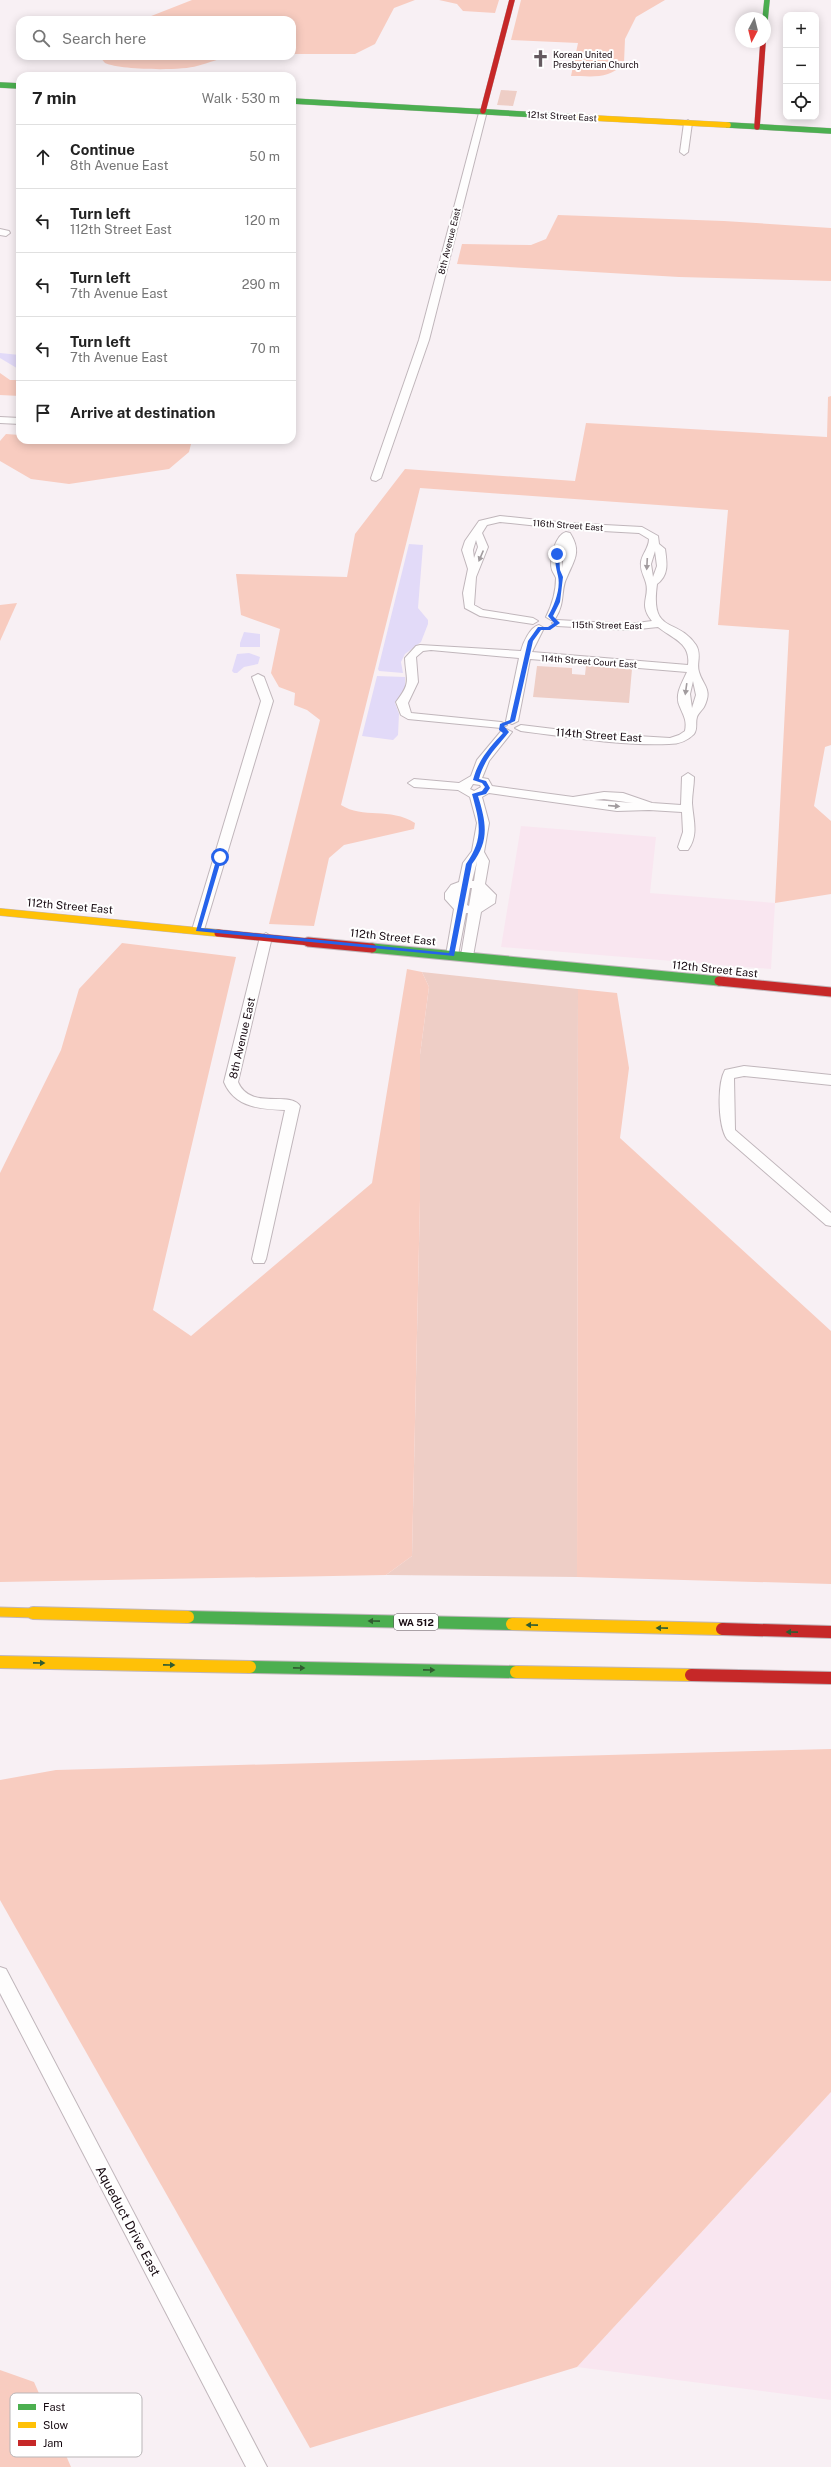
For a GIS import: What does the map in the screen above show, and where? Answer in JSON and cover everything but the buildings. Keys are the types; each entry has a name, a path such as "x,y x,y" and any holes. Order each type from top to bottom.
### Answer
{"main road":[{"name":"8th Avenue East","path":"483,111 512,0"},
{"path":"766,12 767,0"},
{"path":"757,127 763,48"},
{"path":"0,85 16,86"},
{"name":"121st Street East","path":"296,100 831,132"},
{"name":"112th Street East","path":"0,912 831,992"},
{"name":"WA 512","path":"0,1612 831,1632"},
{"path":"0,1662 831,1678"}],"street":[{"name":"8th Avenue East","path":"376,478 424,340 483,111"},
{"path":"684,152 688,123"},
{"path":"0,420 16,421"},
{"name":"116th Street East","path":"477,533 483,523 500,519 567,531 642,530 653,540"},
{"path":"561,577 568,570 572,552 567,531"},
{"path":"476,780 483,760 510,727 528,645 536,625 541,616 554,620 561,577 557,570 557,554 567,531"},
{"path":"472,569 468,561 468,546 471,538 477,533 482,539 483,553 472,569 469,606 480,613 536,625"},
{"path":"652,583 647,578 646,559 653,540"},
{"path":"653,540 660,549 662,566 659,578 652,583 650,607 658,624 689,644 694,655 693,671 687,680 684,691 685,707 692,716 698,710 702,699 697,677 693,671"},
{"name":"115th Street East","path":"554,620 629,627 658,624"},
{"name":"114th Street Court East","path":"408,716 401,706 412,685 413,668 410,656 420,648 431,647 526,657 693,671"},
{"path":"198,930 267,701 258,677"},
{"name":"114th Street East","path":"408,716 587,736 678,739 690,732 692,716"},
{"path":"684,847 690,829 690,814 687,809 688,777"},
{"path":"463,787 467,782 476,780 484,782 487,789"},
{"path":"414,783 463,787"},
{"path":"463,787 466,792 475,794 484,793 487,789"},
{"path":"487,789 576,800 617,807 649,806 687,809"},
{"path":"452,955 469,864 478,852 483,822 475,794"},
{"path":"467,956 483,861 478,852"},
{"path":"465,884 479,885"},
{"path":"460,908 475,910"},
{"name":"8th Avenue East","path":"259,1258 293,1106 250,1101 235,1092 231,1082 266,937"},
{"path":"831,1080 744,1071 730,1073 727,1078 728,1130 732,1136 831,1221"},
{"name":"Aqueduct Drive East","path":"0,1975 257,2467"}],"shaded area":[{"path":"192,0 415,0 394,8 375,44 355,54 296,54 296,16 151,16"},
{"path":"439,0 499,0 495,13 463,11 457,4"},
{"path":"521,0 665,0 636,17 625,39 624,63 618,68 606,75 571,76 578,43 511,40"},
{"path":"102,60 216,60 189,68 178,69 123,67 105,63"},
{"path":"501,90 517,91 513,106 497,105"},
{"path":"558,215 724,221 831,228 831,281 679,277 457,264 462,244 531,245 546,239"},
{"path":"0,353 16,355 16,368 0,358"},
{"path":"0,373 10,380 16,380 16,396 0,395"},
{"path":"831,396 831,745 825,747 814,806 831,821 831,894 775,903 789,630 718,625 728,510 420,488 341,805 349,809 367,813 396,815 406,818 415,823 414,829 344,845 329,858 314,926 269,924 320,720 307,710 294,705 295,693 279,687 271,673 280,629 241,615 236,574 347,577 355,534 405,469 575,481 586,423 827,437 828,397"},
{"path":"6,434 16,435 16,444 191,444 189,452 169,469 69,484 31,479 0,461 0,441"},
{"path":"409,544 423,545 418,608 428,620 428,624 421,642 405,654 401,662 403,673 379,671 378,669"},
{"path":"17,603 0,641 0,605"},
{"path":"244,632 260,634 260,647 240,647"},
{"path":"249,653 260,657 258,664 244,667 237,673 234,673 232,671 237,654"},
{"path":"537,666 572,668 572,674 585,675 586,666 632,669 629,703 533,697"},
{"path":"377,676 405,677 405,688 395,703 399,714 398,735 393,740 362,736"},
{"path":"521,826 656,837 650,893 775,903 771,969 501,947"},
{"path":"122,943 236,957 153,1310 191,1336 372,1183 407,969 422,972 429,987 420,1055 420,1200 412,1556 386,1575 0,1582 0,1173 61,1050 79,989"},
{"path":"422,972 578,989 577,1577 386,1575 412,1556 420,1200 420,1055 429,987"},
{"path":"578,989 617,993 629,1068 620,1138 831,1331 831,1584 577,1577"},
{"path":"831,1749 831,2092 577,2367 310,2448 0,1900 0,1780 56,1770"},
{"path":"831,2092 831,2400 577,2367"},
{"path":"0,2370 34,2382 39,2393 10,2393 10,2457 67,2457 71,2467 0,2467"}],"traffic: fast":[{"path":"766,12 767,0"},
{"path":"0,85 16,86"},
{"path":"296,101 574,117"},
{"path":"728,125 831,131"},
{"path":"372,948 719,981"},
{"path":"188,1617 512,1624"},
{"path":"250,1667 516,1672"}],"traffic: slow":[{"path":"574,117 728,125"},
{"path":"0,912 218,933"},
{"path":"0,1612 188,1617"},
{"path":"512,1624 722,1629"},
{"path":"0,1662 250,1667"},
{"path":"516,1672 691,1675"}],"traffic: jam":[{"path":"483,111 512,0"},
{"path":"757,127 763,48"},
{"path":"218,933 372,948"},
{"path":"719,981 831,992"},
{"path":"722,1629 831,1632"},
{"path":"691,1675 831,1678"}],"place":[{"name":"Korean United Presbyterian Church","path":"540,59"}],"route":[{"path":"220,857 198,930 452,955 469,864 478,852 483,822 482,814 475,794 484,793 488,788 484,782 476,780 479,768 488,753 506,732 502,730 501,725 512,721 518,704 528,645 530,641 540,628 549,629 556,626 557,623 551,616 558,602 561,577 557,570 557,554"}]}
